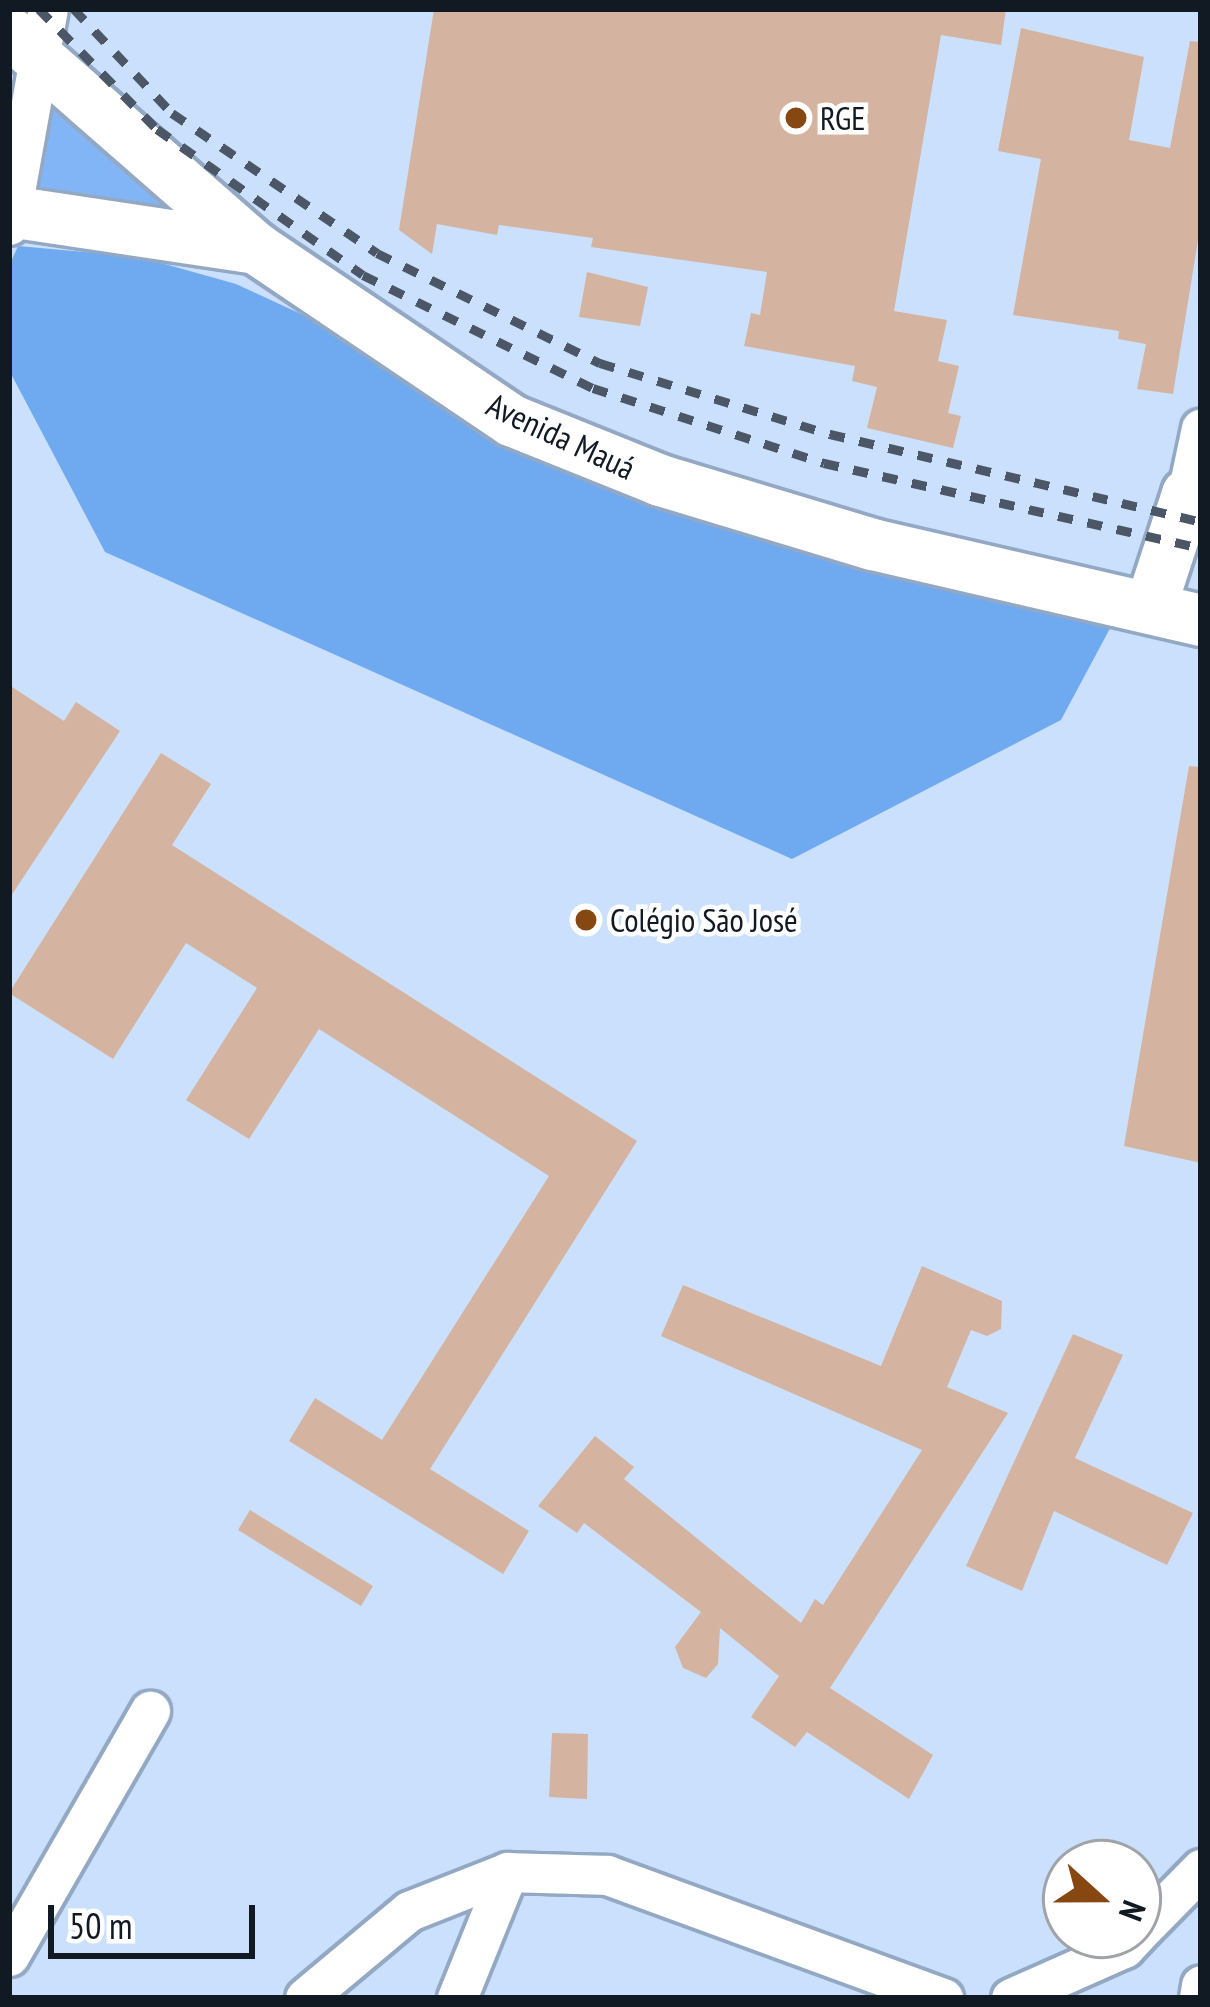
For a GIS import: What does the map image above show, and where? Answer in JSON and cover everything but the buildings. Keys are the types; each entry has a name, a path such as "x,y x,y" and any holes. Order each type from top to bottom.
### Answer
{"main road":[{"name":"Avenida Mauá","path":"32,32 256,248 511,420 660,481 872,544 1201,620"},
{"path":"10,216 256,248"},
{"path":"1150,608 1194,495"}],"street":[{"path":"10,216 32,32"},
{"path":"1194,495 1201,428"},
{"path":"9,1956 150,1711"},
{"path":"1162,1909 1201,1869"},
{"path":"457,1998 508,1872"},
{"path":"305,1998 409,1911 508,1872 607,1875 943,1998"},
{"path":"1011,1998 1099,1959"},
{"path":"1199,1998 1201,1985"}],"shaded area":[{"path":"50,90 189,217 34,196"},
{"path":"18,246 140,257 236,284 314,320 413,384 1115,619 1061,720 792,859 105,552 9,370 9,266"}],"railway":[{"path":"39,9 157,129 363,275 593,388 824,463 1201,548"},
{"path":"74,9 172,113 377,253 600,363 830,434 1201,522"}],"place":[{"name":"RGE","path":"796,118"},
{"name":"Colégio São José","path":"586,920"}]}
